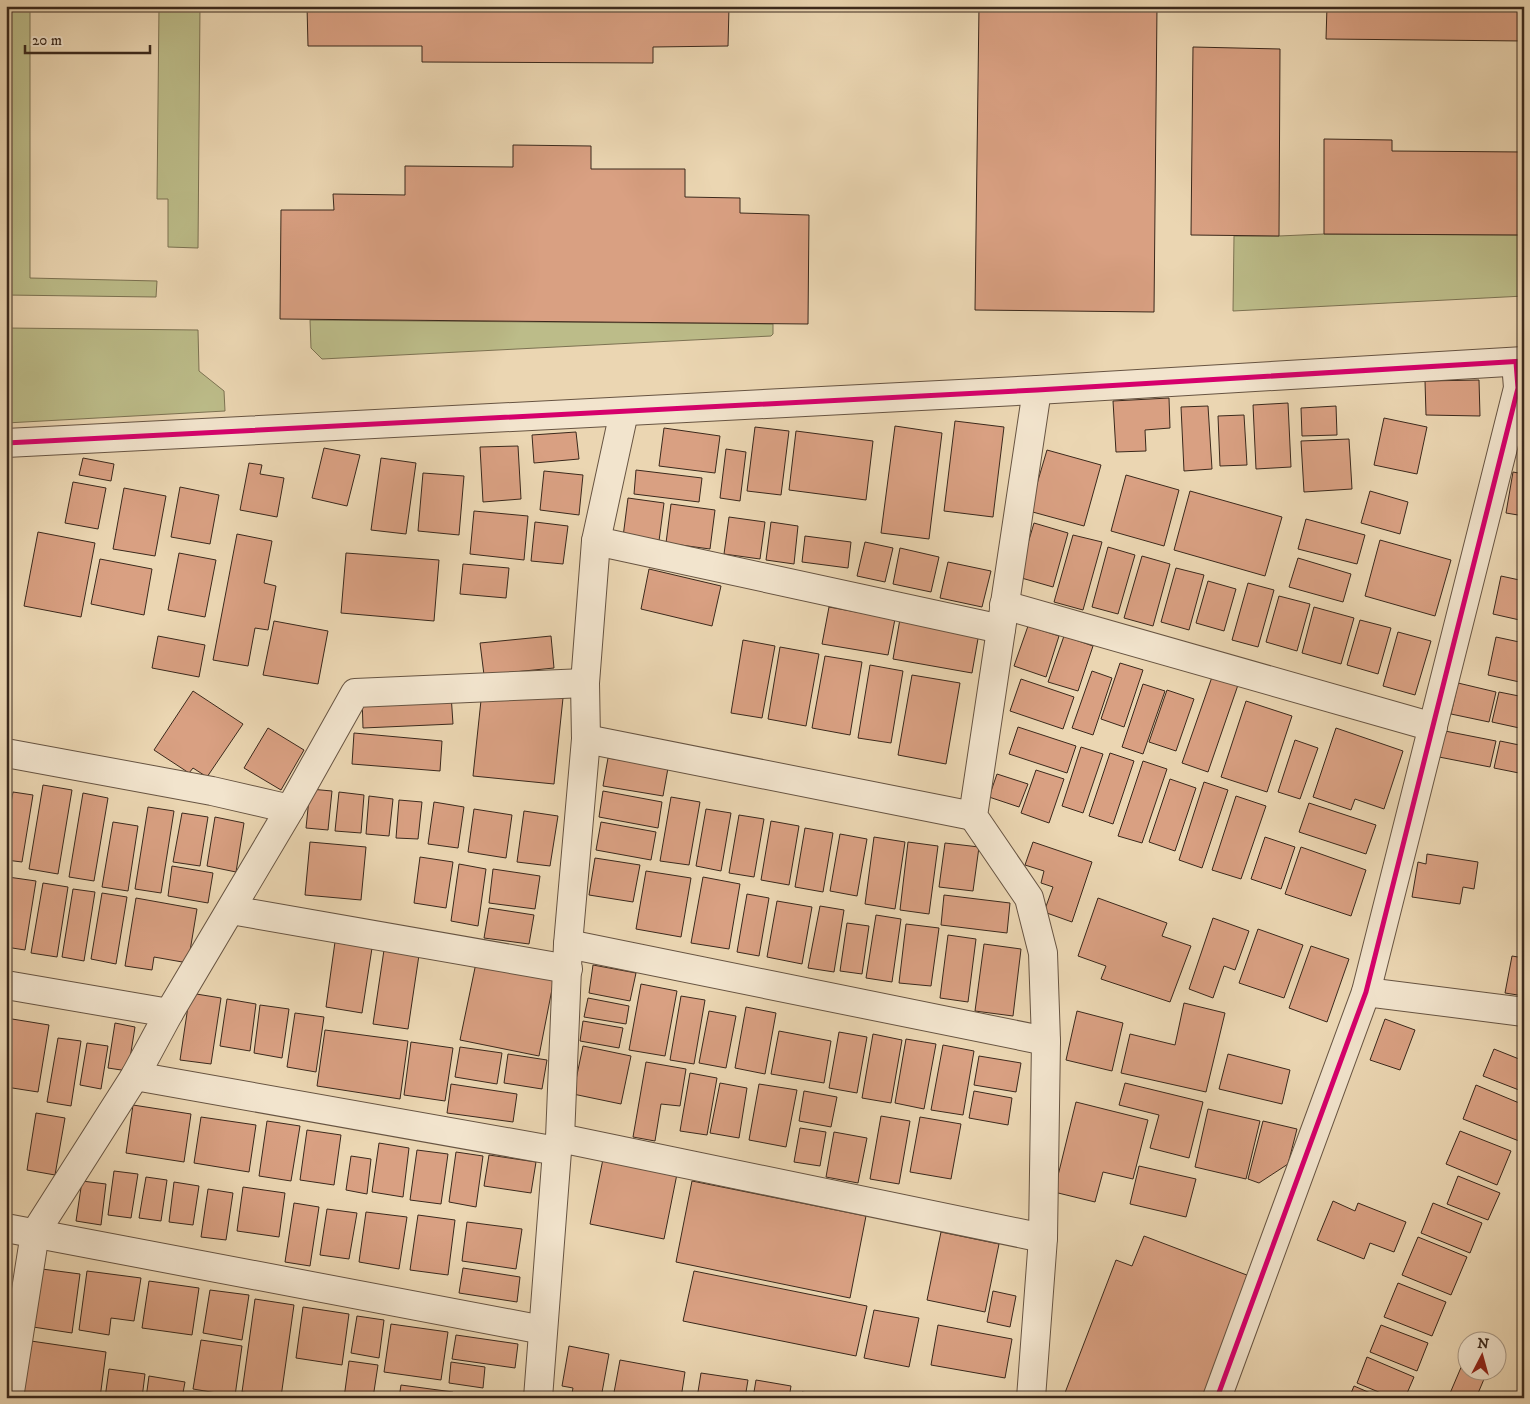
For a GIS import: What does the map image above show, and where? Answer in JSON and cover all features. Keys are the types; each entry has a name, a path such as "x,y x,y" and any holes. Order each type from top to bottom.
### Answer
{"street":[{"path":"6,443 1037,390 1520,362 1518,388 1366,992 1217,1398"},
{"path":"1031,1398 1043,1238 1046,1041 1043,953 1029,898 973,816 1037,390"},
{"path":"538,1398 558,1144 568,957 586,739 585,683 596,542 624,412"},
{"path":"596,542 1002,617 1433,727"},
{"path":"10,1398 35,1233 135,1076 169,1013 290,809 355,693 585,683"},
{"path":"586,739 973,816"},
{"path":"6,753 212,791 290,809"},
{"path":"231,910 568,957 1046,1041"},
{"path":"6,985 169,1013"},
{"path":"1366,992 1524,1012"},
{"path":"135,1076 558,1144 1043,1238"},
{"path":"6,1228 543,1330"}],"green space":[{"path":"6,6 30,6 30,278 157,281 156,297 6,295"},
{"path":"159,6 200,6 198,248 168,247 168,199 157,199"},
{"path":"1324,234 1524,235 1524,296 1233,311 1234,236"},
{"path":"310,320 773,324 773,334 771,336 322,359 311,348"},
{"path":"6,328 198,330 199,371 224,391 225,411 6,423"}],"building":[{"path":"307,6 790,6 790,8 729,7 728,46 653,47 653,63 422,62 422,46 308,46"},
{"path":"979,6 1157,6 1154,312 975,310"},
{"path":"1327,6 1524,6 1524,41 1326,39"},
{"path":"1193,47 1280,49 1279,236 1191,235"},
{"path":"1324,139 1392,140 1392,151 1524,152 1524,235 1324,234"},
{"path":"513,145 591,146 591,169 685,169 685,197 740,198 740,213 809,215 808,324 280,319 281,210 334,210 333,194 405,195 405,166 513,167"},
{"path":"1479,380 1480,416 1426,415 1425,381"},
{"path":"1169,398 1170,428 1145,430 1146,451 1116,452 1113,401"},
{"path":"1288,403 1291,467 1256,469 1253,405"},
{"path":"1208,406 1212,469 1184,471 1181,407"},
{"path":"1336,406 1337,435 1302,436 1301,408"},
{"path":"1244,415 1247,465 1220,466 1218,416"},
{"path":"1384,418 1427,427 1417,474 1374,465"},
{"path":"955,421 1004,427 993,517 944,511"},
{"path":"895,426 942,433 929,539 881,533"},
{"path":"755,427 789,431 781,495 747,491"},
{"path":"664,428 720,436 715,473 659,466"},
{"path":"796,431 873,441 866,500 789,490"},
{"path":"576,432 579,459 534,463 532,435"},
{"path":"1349,439 1352,489 1304,492 1301,441"},
{"path":"518,446 521,499 483,502 480,447"},
{"path":"324,448 360,455 347,506 312,498"},
{"path":"726,449 746,452 740,501 720,498"},
{"path":"1047,450 1101,465 1084,526 1029,511"},
{"path":"83,458 114,464 111,481 79,475"},
{"path":"381,458 416,463 406,534 371,530"},
{"path":"249,463 262,465 260,474 284,478 277,517 240,510"},
{"path":"636,470 702,478 699,502 634,494"},
{"path":"544,471 583,475 579,515 540,510"},
{"path":"1513,472 1524,474 1524,516 1506,513"},
{"path":"423,473 464,476 459,535 418,531"},
{"path":"1126,475 1179,490 1164,546 1111,531"},
{"path":"73,482 106,488 98,529 65,523"},
{"path":"180,487 219,495 210,544 171,537"},
{"path":"124,488 166,496 155,556 113,549"},
{"path":"1190,491 1282,517 1265,576 1174,550"},
{"path":"1370,491 1408,502 1400,534 1361,523"},
{"path":"628,498 664,503 659,541 623,537"},
{"path":"671,504 715,510 710,549 666,543"},
{"path":"474,511 528,516 524,560 470,554"},
{"path":"729,517 765,522 760,559 724,554"},
{"path":"1306,519 1365,535 1357,564 1298,549"},
{"path":"535,522 568,526 563,564 531,561"},
{"path":"771,522 798,526 794,564 766,560"},
{"path":"1034,523 1068,533 1053,587 1018,577"},
{"path":"38,532 95,543 81,617 24,606"},
{"path":"237,534 272,541 264,583 276,586 268,630 255,628 248,666 213,660"},
{"path":"1073,535 1102,542 1083,610 1054,602"},
{"path":"805,536 851,542 848,568 802,562"},
{"path":"1380,540 1451,560 1435,616 1365,596"},
{"path":"865,542 893,548 885,582 857,576"},
{"path":"1108,547 1135,555 1118,614 1092,607"},
{"path":"900,548 939,557 931,592 893,584"},
{"path":"179,553 216,560 205,617 168,610"},
{"path":"346,553 439,560 434,621 341,613"},
{"path":"1142,556 1170,564 1153,626 1124,618"},
{"path":"1298,558 1351,574 1343,602 1289,587"},
{"path":"100,559 152,569 144,615 91,604"},
{"path":"948,562 991,571 982,607 940,598"},
{"path":"463,564 509,568 506,598 460,594"},
{"path":"1176,568 1204,575 1189,630 1161,622"},
{"path":"649,569 721,586 712,626 641,609"},
{"path":"1501,576 1524,581 1524,621 1493,614"},
{"path":"1208,581 1236,589 1224,631 1196,623"},
{"path":"1248,583 1274,590 1258,647 1232,640"},
{"path":"1279,596 1310,604 1297,651 1266,642"},
{"path":"829,607 895,619 888,655 822,644"},
{"path":"1314,607 1354,618 1341,664 1302,653"},
{"path":"900,619 979,633 972,673 893,659"},
{"path":"1360,620 1391,628 1378,674 1347,665"},
{"path":"274,621 328,631 318,684 263,675"},
{"path":"1028,626 1059,636 1046,677 1014,666"},
{"path":"1398,632 1431,641 1415,695 1383,686"},
{"path":"158,636 205,645 199,677 152,668"},
{"path":"551,636 554,668 484,675 480,643"},
{"path":"1064,636 1093,646 1078,691 1048,682"},
{"path":"1496,637 1524,643 1524,683 1488,675"},
{"path":"743,640 775,646 762,718 731,713"},
{"path":"780,647 819,654 806,726 768,719"},
{"path":"825,656 862,662 850,735 812,728"},
{"path":"1120,663 1143,670 1124,727 1101,719"},
{"path":"870,665 903,671 891,743 858,738"},
{"path":"1092,671 1112,678 1093,735 1072,728"},
{"path":"912,675 960,683 946,764 898,755"},
{"path":"1212,677 1238,685 1208,772 1182,763"},
{"path":"1021,679 1074,697 1063,729 1010,711"},
{"path":"1458,683 1496,692 1489,722 1451,714"},
{"path":"1143,684 1165,691 1143,754 1122,747"},
{"path":"1167,690 1194,699 1176,751 1149,742"},
{"path":"193,691 243,724 207,777 193,768 189,773 154,750"},
{"path":"482,691 563,698 554,784 473,776"},
{"path":"1499,692 1524,697 1524,729 1492,722"},
{"path":"451,694 453,724 363,728 362,697"},
{"path":"1246,701 1292,716 1267,792 1221,777"},
{"path":"1018,727 1076,746 1067,773 1009,754"},
{"path":"268,728 304,750 281,790 244,768"},
{"path":"1336,728 1403,751 1384,809 1355,799 1351,810 1313,797"},
{"path":"1445,731 1496,741 1490,767 1439,757"},
{"path":"354,733 442,741 440,771 352,764"},
{"path":"1295,740 1318,748 1300,799 1278,792"},
{"path":"1500,741 1524,746 1524,774 1494,768"},
{"path":"1081,747 1103,754 1083,813 1062,806"},
{"path":"1110,753 1134,761 1113,824 1089,816"},
{"path":"608,758 668,768 663,796 603,786"},
{"path":"1143,761 1167,769 1142,843 1118,836"},
{"path":"1036,770 1064,779 1049,823 1021,813"},
{"path":"997,774 1028,784 1019,807 989,797"},
{"path":"1170,779 1196,788 1175,851 1149,842"},
{"path":"1204,782 1228,790 1202,868 1179,860"},
{"path":"43,785 72,790 58,874 29,869"},
{"path":"310,789 332,791 328,830 306,828"},
{"path":"603,791 662,802 658,828 599,817"},
{"path":"13,792 33,795 22,862 6,860 6,829"},
{"path":"339,792 364,795 361,833 335,831"},
{"path":"83,793 108,798 94,881 69,877"},
{"path":"369,796 393,799 389,836 366,834"},
{"path":"1236,796 1266,806 1241,879 1212,870"},
{"path":"671,797 700,802 689,865 660,861"},
{"path":"399,800 422,802 418,839 396,838"},
{"path":"434,802 464,807 458,848 428,844"},
{"path":"1309,803 1376,825 1366,854 1299,832"},
{"path":"148,807 174,811 161,893 135,889"},
{"path":"474,809 512,815 506,858 468,852"},
{"path":"706,809 731,813 721,871 696,866"},
{"path":"524,811 558,816 550,866 517,862"},
{"path":"182,813 208,817 200,866 173,862"},
{"path":"739,815 764,819 754,877 729,873"},
{"path":"215,817 244,823 236,872 207,866"},
{"path":"771,821 799,826 789,885 761,880"},
{"path":"113,822 138,826 128,891 102,887"},
{"path":"601,822 656,832 651,860 596,850"},
{"path":"805,828 833,833 823,892 795,887"},
{"path":"840,834 867,839 857,896 830,891"},
{"path":"874,837 905,842 895,909 865,904"},
{"path":"1265,837 1295,847 1281,889 1251,879"},
{"path":"310,842 366,847 361,900 305,895"},
{"path":"908,842 938,846 929,914 900,910"},
{"path":"1033,842 1092,862 1072,922 1044,912 1053,887 1041,883 1044,871 1025,865"},
{"path":"945,843 979,847 973,891 939,887"},
{"path":"1301,847 1366,870 1351,916 1285,894"},
{"path":"1427,854 1478,862 1474,889 1463,887 1460,904 1412,897 1418,862 1426,864"},
{"path":"420,857 453,862 446,908 414,903"},
{"path":"595,858 640,865 633,902 589,895"},
{"path":"459,864 486,869 478,926 451,921"},
{"path":"172,866 213,873 208,903 168,896"},
{"path":"493,869 540,876 535,909 489,903"},
{"path":"646,871 691,878 681,937 636,929"},
{"path":"8,877 36,881 25,950 6,947 6,886"},
{"path":"703,877 740,884 729,949 691,943"},
{"path":"43,883 68,887 57,957 31,953"},
{"path":"73,889 95,892 84,961 62,957"},
{"path":"102,893 127,897 116,964 91,959"},
{"path":"747,894 769,898 759,956 737,952"},
{"path":"944,895 1010,903 1007,933 941,925"},
{"path":"136,898 197,909 188,963 154,957 152,970 125,966"},
{"path":"1098,898 1167,923 1162,936 1191,946 1170,1002 1101,979 1106,966 1078,956"},
{"path":"777,901 812,907 802,964 767,957"},
{"path":"820,906 844,910 834,972 808,968"},
{"path":"489,908 534,915 529,944 484,938"},
{"path":"876,915 901,919 892,982 866,978"},
{"path":"1213,918 1249,931 1235,970 1224,966 1213,998 1189,989"},
{"path":"847,923 869,926 862,974 840,971"},
{"path":"906,924 939,928 931,986 899,983"},
{"path":"1258,929 1303,945 1284,998 1239,983"},
{"path":"948,935 976,939 968,1002 940,998"},
{"path":"335,942 372,948 362,1013 326,1007"},
{"path":"984,944 1021,949 1013,1016 975,1011"},
{"path":"1311,946 1349,959 1327,1022 1289,1008"},
{"path":"384,950 419,955 408,1029 373,1024"},
{"path":"1512,956 1524,958 1524,996 1505,993"},
{"path":"476,963 554,979 539,1056 460,1040"},
{"path":"593,965 636,973 630,1001 589,993"},
{"path":"641,984 677,991 665,1056 629,1050"},
{"path":"190,993 221,998 211,1064 180,1060"},
{"path":"681,996 705,1000 694,1064 670,1060"},
{"path":"588,998 629,1006 626,1024 584,1017"},
{"path":"227,999 256,1004 250,1051 220,1046"},
{"path":"1184,1003 1225,1013 1206,1092 1121,1073 1130,1034 1175,1045"},
{"path":"260,1005 289,1009 282,1058 254,1053"},
{"path":"746,1007 776,1013 765,1074 735,1068"},
{"path":"709,1011 736,1016 726,1068 699,1063"},
{"path":"1077,1011 1123,1023 1112,1071 1066,1060"},
{"path":"295,1013 324,1017 316,1072 287,1067"},
{"path":"6,1018 49,1025 38,1092 6,1087"},
{"path":"1385,1019 1415,1030 1400,1070 1370,1060"},
{"path":"583,1021 623,1028 619,1048 580,1041"},
{"path":"115,1023 135,1027 128,1071 108,1068"},
{"path":"325,1030 408,1041 400,1099 317,1086"},
{"path":"779,1031 831,1041 824,1083 771,1074"},
{"path":"839,1032 867,1037 857,1093 829,1088"},
{"path":"873,1034 902,1040 891,1103 862,1098"},
{"path":"58,1038 81,1041 71,1106 47,1102"},
{"path":"906,1039 936,1044 924,1109 895,1103"},
{"path":"411,1042 453,1048 445,1101 404,1095"},
{"path":"87,1043 108,1046 101,1089 80,1085"},
{"path":"943,1045 974,1051 963,1115 931,1110"},
{"path":"583,1046 631,1056 621,1104 573,1094"},
{"path":"460,1047 502,1053 497,1084 455,1077"},
{"path":"1494,1049 1524,1061 1524,1092 1483,1076"},
{"path":"508,1054 547,1060 542,1089 504,1083"},
{"path":"1228,1054 1290,1070 1282,1104 1219,1089"},
{"path":"979,1056 1021,1063 1016,1092 974,1085"},
{"path":"646,1062 686,1069 680,1106 661,1104 655,1141 633,1137"},
{"path":"690,1073 717,1078 707,1135 680,1131"},
{"path":"720,1083 747,1088 739,1138 710,1133"},
{"path":"1125,1083 1203,1102 1189,1158 1150,1148 1159,1115 1119,1105"},
{"path":"451,1084 517,1094 513,1122 447,1113"},
{"path":"759,1084 797,1090 786,1147 749,1140"},
{"path":"1476,1085 1524,1105 1524,1128 1519,1141 1463,1119"},
{"path":"804,1091 837,1097 831,1127 799,1121"},
{"path":"974,1091 1012,1098 1008,1125 969,1118"},
{"path":"1076,1102 1148,1120 1133,1179 1103,1172 1095,1202 1054,1192"},
{"path":"133,1105 191,1114 184,1162 126,1153"},
{"path":"1208,1109 1260,1121 1246,1179 1195,1167"},
{"path":"36,1113 65,1118 55,1175 27,1170"},
{"path":"881,1116 910,1121 899,1184 870,1179"},
{"path":"201,1117 256,1125 249,1172 194,1163"},
{"path":"920,1117 961,1124 951,1179 910,1172"},
{"path":"267,1121 300,1126 291,1181 259,1176"},
{"path":"1263,1121 1297,1129 1288,1164 1259,1183 1248,1179"},
{"path":"800,1128 826,1132 820,1166 794,1162"},
{"path":"307,1130 341,1135 334,1185 300,1180"},
{"path":"1460,1131 1511,1151 1497,1185 1446,1164"},
{"path":"834,1132 867,1138 858,1183 826,1177"},
{"path":"379,1143 409,1148 403,1197 372,1192"},
{"path":"417,1150 448,1154 441,1204 410,1200"},
{"path":"456,1152 483,1156 476,1207 449,1202"},
{"path":"489,1155 536,1162 531,1193 484,1186"},
{"path":"351,1156 371,1159 367,1194 346,1190"},
{"path":"603,1159 677,1174 664,1239 590,1224"},
{"path":"1139,1166 1196,1179 1186,1217 1130,1204"},
{"path":"114,1171 138,1174 131,1218 108,1215"},
{"path":"1458,1176 1500,1193 1488,1220 1447,1204"},
{"path":"146,1177 167,1180 161,1221 139,1218"},
{"path":"82,1181 106,1184 101,1225 76,1221"},
{"path":"692,1181 866,1216 850,1298 676,1262"},
{"path":"174,1182 199,1186 193,1225 169,1222"},
{"path":"243,1187 285,1193 279,1237 237,1231"},
{"path":"208,1189 233,1193 226,1240 201,1237"},
{"path":"1333,1201 1355,1211 1358,1203 1406,1222 1394,1252 1370,1243 1364,1259 1317,1240"},
{"path":"294,1203 319,1207 310,1266 285,1262"},
{"path":"1433,1203 1482,1223 1470,1253 1421,1233"},
{"path":"327,1209 357,1213 349,1259 320,1255"},
{"path":"366,1212 407,1217 399,1269 359,1262"},
{"path":"418,1215 455,1220 448,1275 410,1270"},
{"path":"467,1222 522,1229 516,1269 462,1261"},
{"path":"941,1232 999,1244 985,1312 927,1300"},
{"path":"1144,1236 1252,1277 1206,1398 1063,1398 1116,1260 1132,1266"},
{"path":"1418,1237 1467,1257 1451,1295 1402,1275"},
{"path":"463,1268 520,1277 517,1302 459,1293"},
{"path":"42,1269 80,1274 72,1333 33,1327"},
{"path":"87,1271 141,1278 134,1321 111,1318 109,1335 79,1330"},
{"path":"694,1271 867,1306 856,1356 683,1321"},
{"path":"149,1281 199,1288 192,1335 142,1328"},
{"path":"1398,1283 1446,1302 1432,1336 1384,1317"},
{"path":"210,1290 249,1295 242,1340 203,1333"},
{"path":"993,1291 1016,1296 1010,1327 987,1322"},
{"path":"255,1299 294,1305 281,1397 242,1392"},
{"path":"303,1307 349,1314 342,1365 296,1358"},
{"path":"874,1310 919,1318 909,1367 864,1358"},
{"path":"357,1316 384,1320 379,1358 351,1353"},
{"path":"391,1324 448,1332 441,1380 384,1372"},
{"path":"938,1325 1012,1339 1005,1378 931,1365"},
{"path":"1381,1325 1428,1343 1417,1371 1370,1352"},
{"path":"456,1335 518,1344 515,1368 452,1359"},
{"path":"201,1340 242,1346 235,1396 193,1389"},
{"path":"31,1341 106,1352 100,1398 23,1398"},
{"path":"569,1346 609,1354 601,1398 571,1398 573,1388 562,1386"},
{"path":"1367,1357 1414,1377 1405,1398 1393,1398 1357,1383"},
{"path":"620,1360 685,1372 681,1398 613,1398"},
{"path":"349,1361 378,1365 373,1398 344,1398"},
{"path":"451,1362 485,1367 483,1388 449,1383"},
{"path":"109,1369 145,1374 142,1398 105,1398"},
{"path":"701,1373 748,1380 745,1398 697,1398"},
{"path":"1458,1374 1458,1382 1483,1382 1476,1398 1448,1398"},
{"path":"149,1376 185,1382 182,1398 146,1398"},
{"path":"756,1380 791,1386 789,1398 753,1398"},
{"path":"401,1385 453,1392 452,1398 399,1398"},
{"path":"1354,1386 1382,1398 1349,1398"},
{"path":"802,1392 836,1398 801,1398"}],"cycle path":[{"path":"6,443 1037,390 1524,361"},
{"path":"1217,1398 1366,992 1518,388 1516,362"}]}
